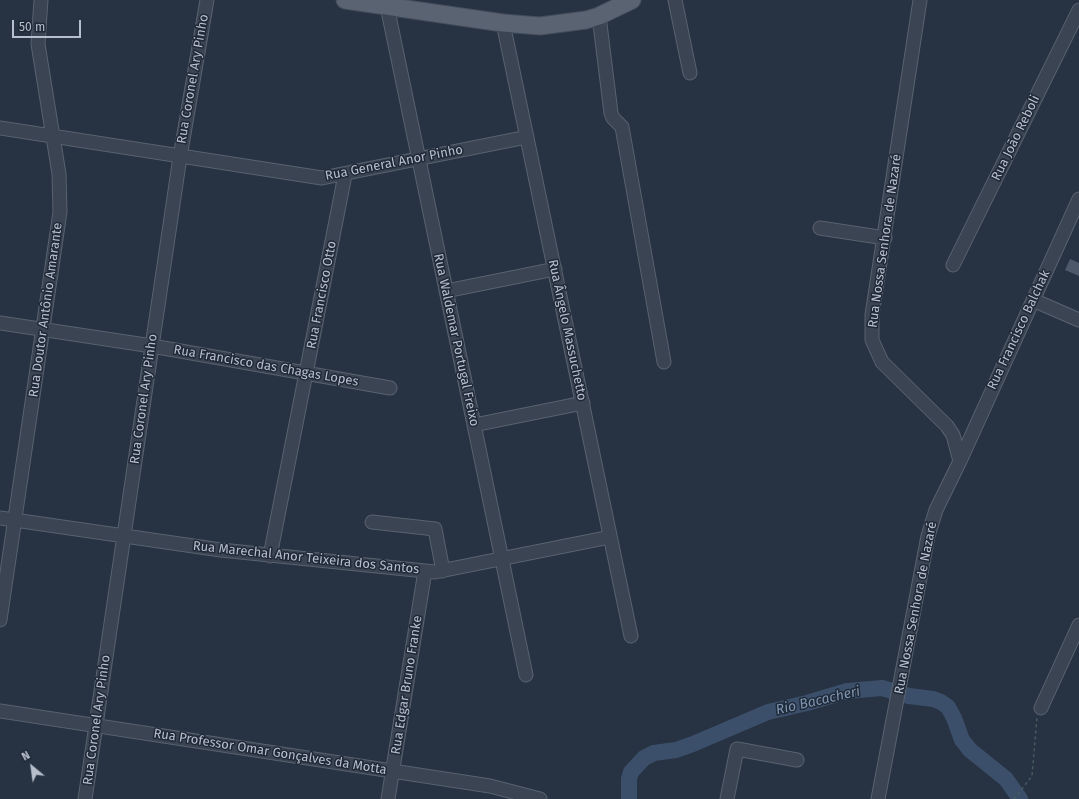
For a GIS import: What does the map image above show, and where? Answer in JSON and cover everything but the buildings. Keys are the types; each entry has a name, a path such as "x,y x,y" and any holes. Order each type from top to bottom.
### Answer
{"main road":[{"path":"345,0 503,23 556,25 598,16 632,0"}],"street":[{"name":"Rua Doutor Antônio Amarante","path":"0,620 44,330 60,212 59,174 38,44 41,0"},
{"name":"Rua Coronel Ary Pinho","path":"85,799 180,157 207,0"},
{"path":"675,0 690,73"},
{"name":"Rua Nossa Senhora de Nazaré","path":"878,799 928,536 936,510 960,461 957,448 948,426 882,362 872,340 872,315 885,238 920,0"},
{"name":"Rua Waldemar Portugal Freixo","path":"387,6 526,675"},
{"name":"Rua João Reboli","path":"953,265 1079,10"},
{"path":"598,16 611,113 612,118 622,127 664,362"},
{"name":"Rua Ângelo Massuchetto","path":"503,23 631,636"},
{"name":"Rua General Anor Pinho","path":"0,128 312,178 330,178 527,137"},
{"name":"Rua Francisco Otto","path":"270,556 345,175"},
{"name":"Rua Francisco Balchak","path":"960,461 1079,199"},
{"path":"820,228 885,238"},
{"path":"446,292 554,269"},
{"path":"1033,300 1079,320"},
{"name":"Rua Francisco das Chagas Lopes","path":"0,323 152,346 390,388"},
{"path":"474,425 582,403"},
{"name":"Rua Marechal Anor Teixeira dos Santos","path":"0,518 270,556 425,571 443,571 610,537"},
{"path":"372,522 435,530 443,571"},
{"name":"Rua Edgar Bruno Franke","path":"388,799 425,571"},
{"path":"1040,708 1079,625"},
{"name":"Rua Professor Omar Gonçalves da Motta","path":"0,711 490,786 540,799"},
{"path":"727,799 737,749 797,760"}],"path":[{"path":"1014,799 1032,776 1036,721 1040,708"}],"waterway":[{"name":"Rio Bacacheri","path":"629,799 629,779 631,772 644,758 654,753 676,750 693,744 768,712 807,703 847,691 882,688 909,696 933,699 948,707 954,718 962,740 970,750 1006,779 1020,799"}]}
